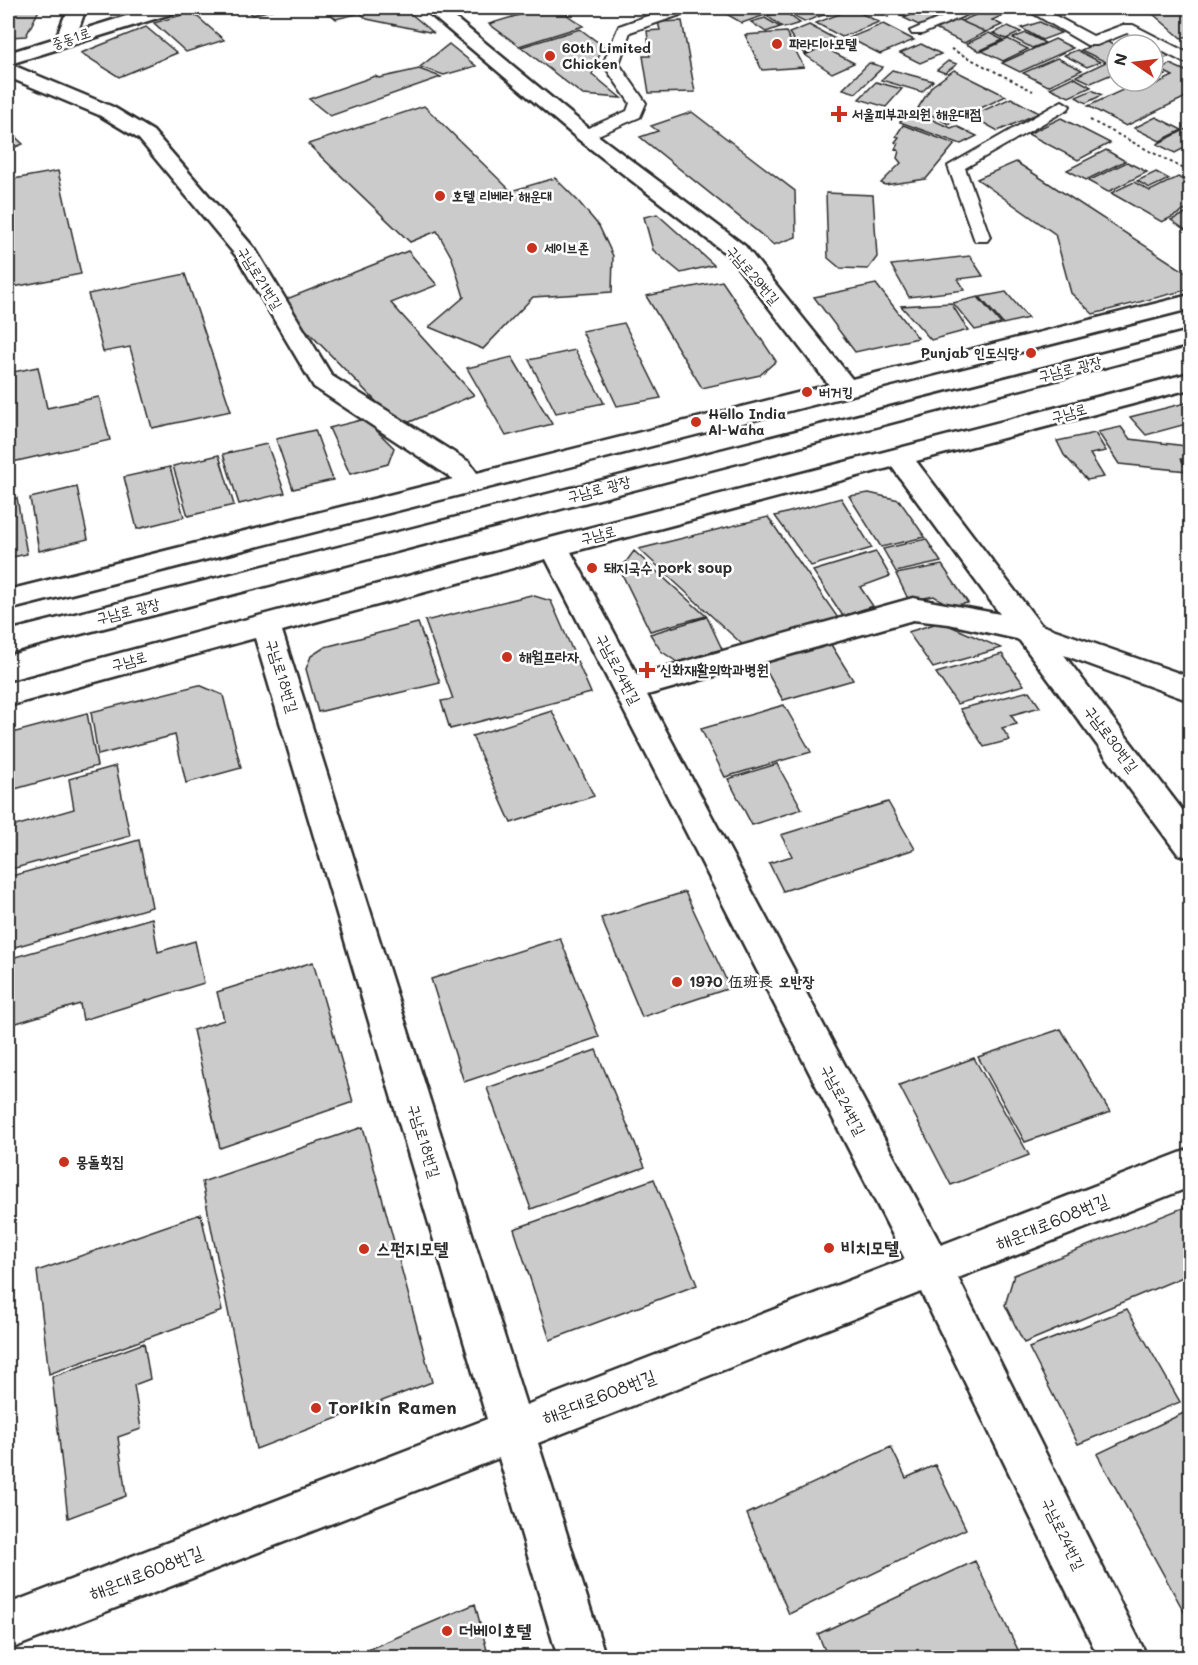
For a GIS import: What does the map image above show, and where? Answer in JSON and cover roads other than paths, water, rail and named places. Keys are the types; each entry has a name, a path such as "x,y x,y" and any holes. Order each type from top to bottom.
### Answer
{"street":[{"path":"65,39 77,8"},
{"name":"중동1로","path":"8,59 65,39 170,8"},
{"name":"구남로29번길","path":"432,8 585,135 737,251 846,389"},
{"name":"구남로21번길","path":"8,70 106,111 146,135 247,254 323,381 460,468 470,483"},
{"path":"8,600 1191,302"},
{"name":"구남로 광장","path":"8,642 1191,338"},
{"name":"구남로","path":"8,694 554,547 1191,381"},
{"name":"구남로30번길","path":"899,458 1191,844"},
{"name":"구남로24번길","path":"554,547 932,1270 1125,1658"},
{"path":"629,689 913,609 951,612 1032,634 1191,689"},
{"name":"구남로18번길","path":"265,624 582,1658"},
{"name":"해운대로608번길","path":"8,1627 1191,1168"}],"lane":[{"path":"585,135 634,114 638,103 611,64 624,29 678,11 677,8"},
{"path":"917,31 975,8"},
{"path":"1031,8 1092,42 1128,28 1188,59"},
{"path":"981,237 956,166 1062,106"}],"place":[{"name":"파라디아모텔","path":"777,44"},
{"name":"60th Limited Chicken","path":"550,56"},
{"name":"서울피부과의원 해운대점","path":"839,114"},
{"name":"호텔 리베라 해운대","path":"440,196"},
{"name":"세이브존","path":"532,248"},
{"name":"Punjab 인도식당","path":"1031,353"},
{"name":"버거킹","path":"807,392"},
{"name":"Hello India Al-Waha","path":"696,422"},
{"name":"돼지국수 pork soup","path":"592,568"},
{"name":"해월프라자","path":"507,657"},
{"name":"신화재활의학과병원","path":"647,670"},
{"name":"1970 伍班長 오반장","path":"677,982"},
{"name":"몽돌횟집","path":"64,1162"},
{"name":"비치모텔","path":"829,1248"},
{"name":"스펀지모텔","path":"364,1249"},
{"name":"Torikin Ramen","path":"316,1408"},
{"name":"더베이호텔","path":"447,1631"}]}
